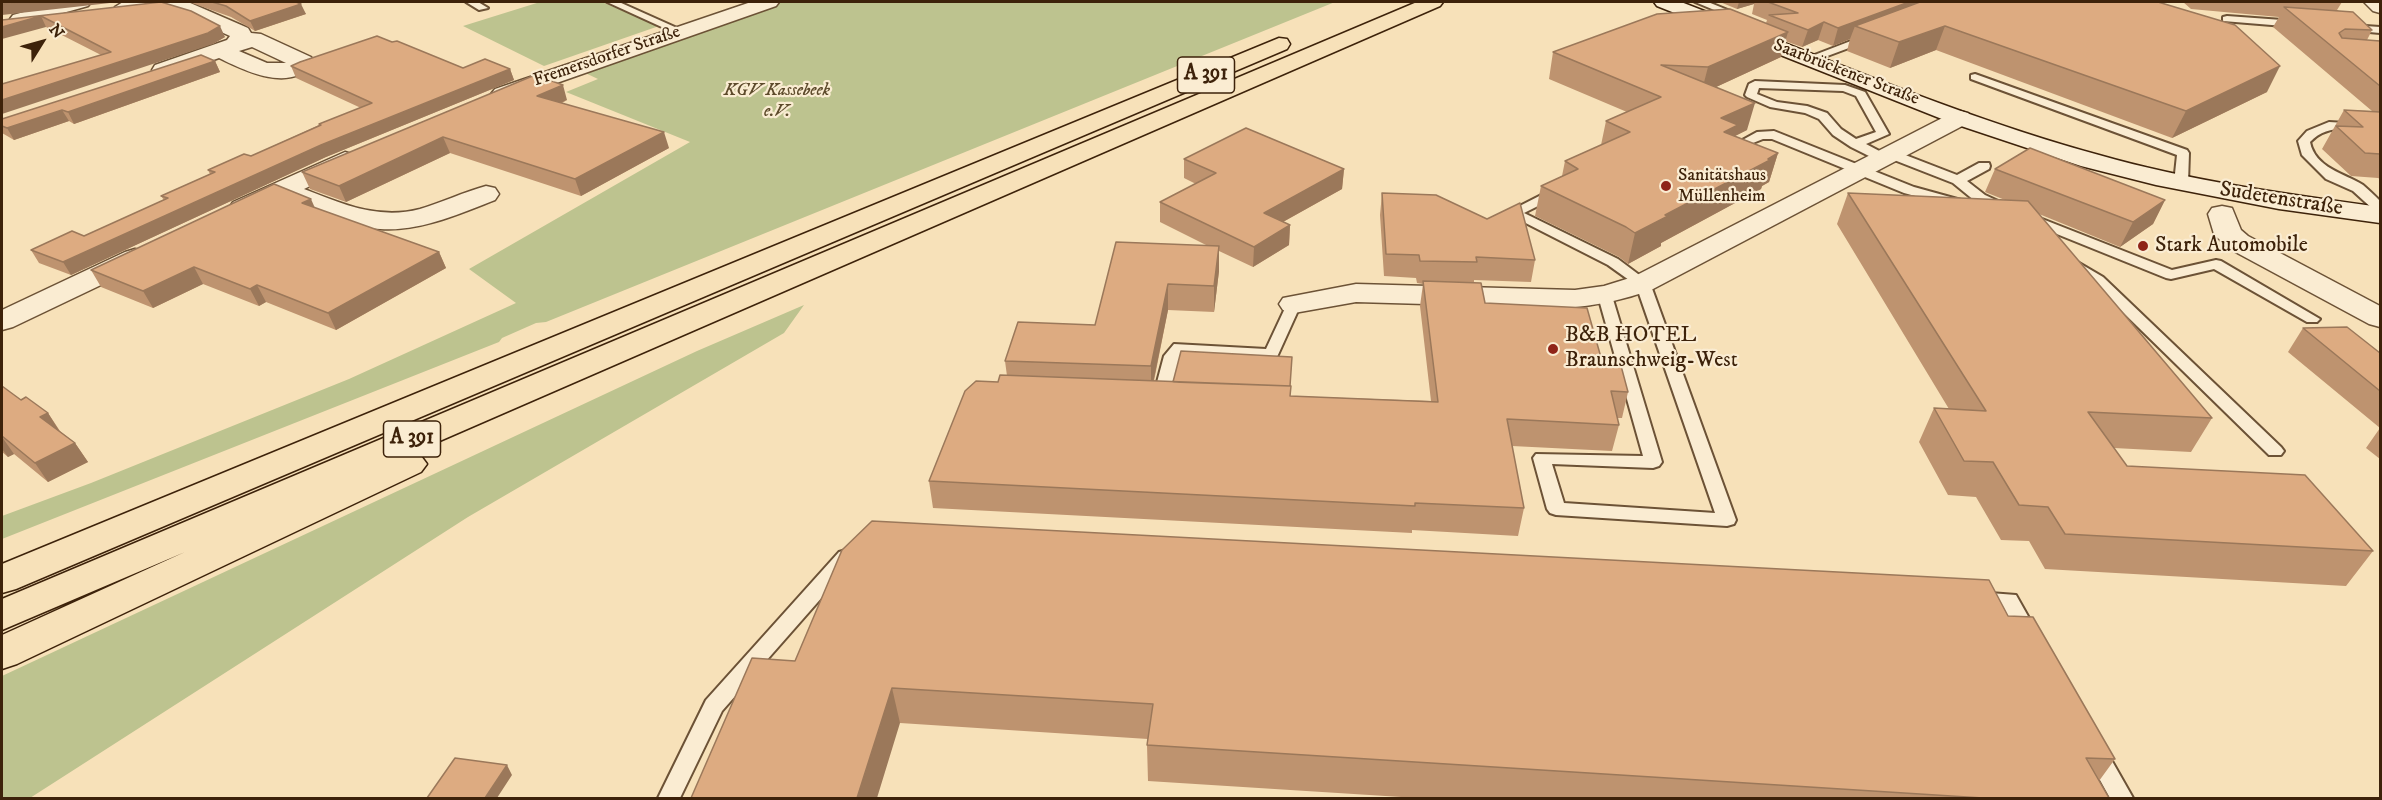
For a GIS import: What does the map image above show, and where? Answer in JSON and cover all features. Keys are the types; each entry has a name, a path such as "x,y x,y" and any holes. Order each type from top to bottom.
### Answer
{"highway":[{"name":"A 391","path":"2,579 1383,2"},
{"name":"A 391","path":"2,615 1432,2"},
{"path":"1285,66 1454,2"},
{"path":"2,653 713,322 824,263"},
{"path":"2,567 141,521"}],"street":[{"name":"Fremersdorfer Straße","path":"481,102 769,2"},
{"path":"2374,2 2380,7"},
{"path":"11,21 94,7 180,4 240,33 241,38 229,48 145,76"},
{"name":"Saarbrückener Straße","path":"1678,7 1753,28 1810,59 1960,118 2090,161 2181,183"},
{"name":"Saarbrückener Straße","path":"1294,304 1356,292 1541,299 1605,296 1643,283 1873,156 1960,118"},
{"path":"217,220 367,150"},
{"name":"Sudetenstraße","path":"2181,183 2290,203 2380,215"},
{"path":"281,189 365,219 389,221 442,211 486,194"},
{"path":"2222,214 2228,234 2238,242 2380,318"},
{"path":"2,321 152,250"}],"lane":[{"path":"471,2 483,8"},
{"path":"612,2 681,32"},
{"path":"1678,7 1733,15 1753,28"},
{"path":"1733,15 1754,8"},
{"path":"2227,19 2310,25"},
{"path":"2345,28 2380,30"},
{"path":"1810,59 1881,33"},
{"path":"1975,77 2183,153 2181,183"},
{"path":"1873,156 1883,134 1861,94 1845,88 1755,84 1751,95 1774,105 1807,110 1823,116 1837,132 1873,156 1909,190 1987,211 2013,222 2036,237"},
{"path":"2380,129 2326,125 2311,130 2304,141 2306,152 2331,176 2358,188 2380,208"},
{"path":"1743,143 1761,135 1774,135 1873,156 1958,180 1980,198 2171,274 2216,264 2312,319"},
{"path":"1958,180 1983,166"},
{"path":"1553,193 1509,215 1613,262 1643,283 1727,520 1556,509 1542,458 1653,462 1605,296"},
{"path":"2062,255 2098,280 2275,451"},
{"path":"1160,401 1172,356 1180,347 1270,354 1294,304"},
{"path":"669,798 714,706 856,546"},
{"path":"1961,598 2009,600 2038,652"},
{"path":"2086,736 2122,798"}],"green space":[{"path":"540,2 602,2 659,26 544,66 463,26"},
{"name":"KGV Kassebeek e.V.","path":"780,2 1335,2 546,322 536,323 502,338 499,342 2,539 2,516 91,483 349,379 516,303 469,269 690,142 566,92 598,79 581,71"},
{"path":"804,305 784,333 468,517 30,798 2,798 2,676 697,351"}],"building":[{"path":"161,2 191,11 220,26 208,33 2,100 2,84 111,52 41,16 2,27 2,20"},
{"path":"212,2 296,2 301,4 250,21 226,6"},
{"path":"1768,2 1909,2 1838,28 1824,22 1808,30 1769,15 1798,13"},
{"path":"1920,2 2158,2 2235,25 2280,66 2186,111 1945,26 1899,42 1855,26"},
{"path":"2284,7 2353,12 2372,30 2345,29 2339,33 2342,38 2380,41 2380,86"},
{"path":"1730,9 1788,32 1708,67 1661,65 1755,103 1721,118 1738,125 1724,132 1778,153 1768,159 1770,160 1635,233 1541,186 1578,169 1565,161 1630,132 1606,121 1661,97 1553,52 1657,14"},
{"path":"377,36 392,42 397,41 463,68 485,59 510,69 321,145 63,262 31,250 72,231 84,236 168,198 161,196 215,172 208,170 244,154 251,156 321,125 319,124 372,103 291,66"},
{"path":"201,55 215,61 68,112 62,110 7,128 2,126 2,119"},
{"path":"535,75 563,85 537,96 664,132 575,179 443,137 339,186 302,172"},
{"path":"2344,110 2380,112 2380,154 2365,153 2336,126 2363,127"},
{"path":"1246,128 1344,169 1264,213 1290,225 1254,247 1160,202 1216,173 1184,159"},
{"path":"2030,148 2165,200 2133,222 1995,169"},
{"path":"274,184 311,199 302,203 439,252 328,313 257,285 250,289 194,267 143,291 91,270"},
{"path":"1382,193 1436,195 1487,219 1520,203 1535,260 1476,257 1477,262 1420,261 1419,255 1386,254"},
{"path":"1848,193 2028,201 2212,418 2088,412 2127,466 2305,475 2373,551 2065,534 2048,507 2019,505 1993,462 1964,461 1934,408 1986,411"},
{"path":"1116,242 1219,246 1214,286 1168,284 1151,366 1005,361 1018,322 1095,325"},
{"path":"1423,281 1481,283 1485,303 1587,308 1602,361 1620,362 1628,392 1611,391 1619,425 1507,419 1524,508 1415,503 1415,506 929,481 965,391 976,381 998,382 1000,375 1291,386 1290,396 1438,402"},
{"path":"2347,327 2380,353 2380,391 2303,328"},
{"path":"1181,351 1292,357 1290,386 1173,382"},
{"path":"2,386 21,400 26,397 48,413 40,417 75,443 35,463 2,436"},
{"path":"872,521 1989,580 2008,616 2033,617 2115,759 2086,758 2109,798 1983,798 1147,745 1153,704 892,688 857,798 691,798 752,658 795,661 842,550"},
{"path":"455,758 507,765 485,798 427,798"}],"place":[{"name":"Sanitätshaus Müllenheim","path":"1666,186"},
{"name":"Stark Automobile","path":"2143,246"},
{"name":"B&B HOTEL Braunschweig-West","path":"1553,349"}]}
